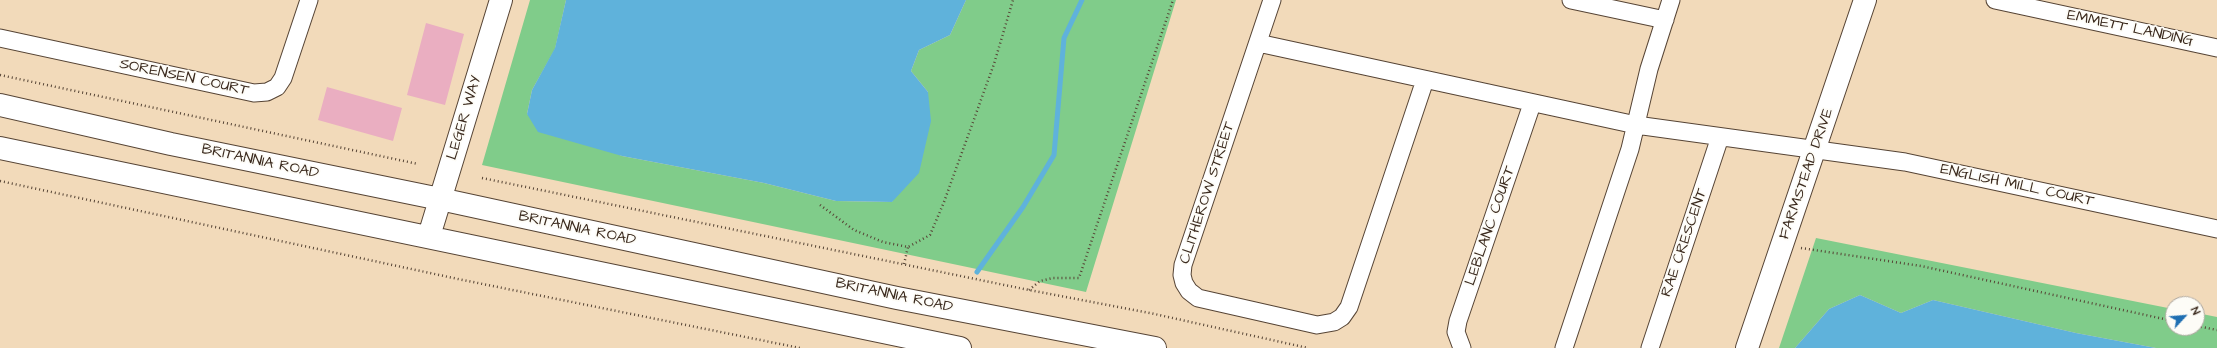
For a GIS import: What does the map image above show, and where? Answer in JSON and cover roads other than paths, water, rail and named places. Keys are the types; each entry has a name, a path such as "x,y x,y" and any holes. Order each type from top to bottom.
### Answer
{"main road":[{"name":"LEGER WAY","path":"429,236 500,0"},
{"name":"FARMSTEAD DRIVE","path":"1747,348 1865,0"},
{"name":"BRITANNIA ROAD","path":"0,105 171,144 440,199 889,296 1155,348"},
{"path":"0,148 429,236 960,348"}],"street":[{"name":"SORENSEN COURT","path":"0,38 254,93 267,92 277,87 283,78 308,0"},
{"name":"CLITHEROW STREET","path":"1272,0 1183,265 1182,276 1189,291 1198,298 1317,325 1334,322 1342,317 1350,306 1425,80"},
{"path":"1571,0 1664,20"},
{"path":"1564,348 1630,149 1646,82 1671,0"},
{"name":"EMMETT LANDING","path":"1995,0 2217,48"},
{"name":"ENGLISH MILL COURT","path":"1258,43 1532,104 1636,125 1905,162 2217,229"},
{"name":"LEBLANC COURT","path":"1462,348 1456,332 1458,321 1532,104"},
{"name":"RAE CRESCENT","path":"1650,348 1720,137"}],"water":[{"path":"566,0 966,0 950,35 919,50 911,71 928,92 931,121 919,173 892,202 836,201 764,183 622,156 538,132 527,114 532,90 555,48"},
{"path":"1860,295 1901,313 1933,300 2076,333 2156,348 1795,348 1829,309"}],"waterway":[{"path":"977,272 1023,207 1054,155 1064,38 1082,0"}]}
